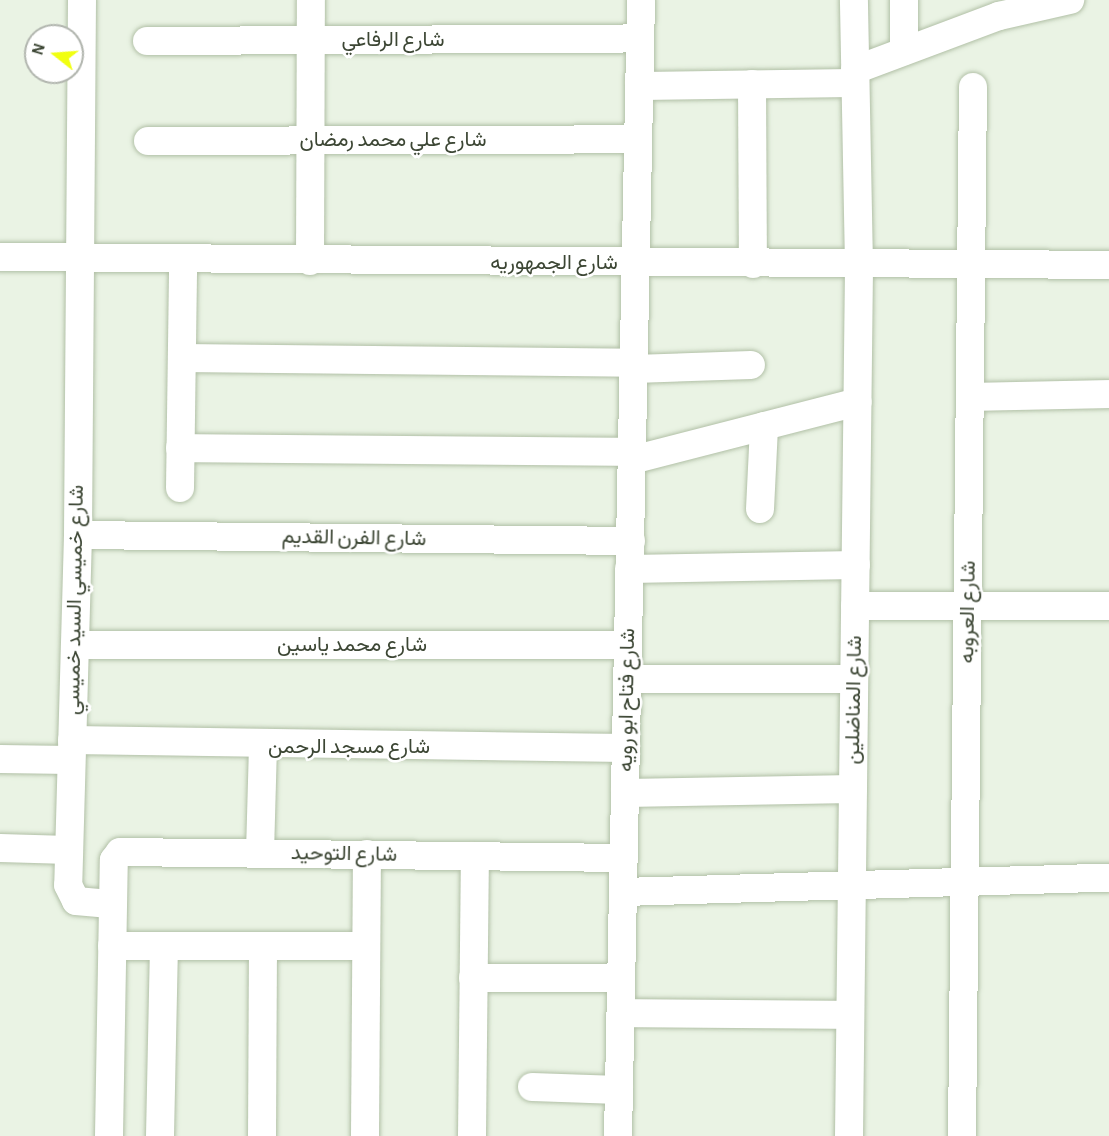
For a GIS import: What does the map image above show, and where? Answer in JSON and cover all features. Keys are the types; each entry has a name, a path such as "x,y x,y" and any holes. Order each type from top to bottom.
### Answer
{"street":[{"name":"شارع خميسي السيد خميسي","path":"82,0 78,535 69,850 72,898 113,904"},
{"path":"310,261 311,0"},
{"path":"635,264 641,0"},
{"name":"شارع المناضلين","path":"849,1136 859,265 854,0"},
{"path":"904,0 904,51"},
{"path":"639,86 752,84 855,77 904,51 999,16 1070,0"},
{"name":"شارع الرفاعي","path":"147,41 640,38"},
{"path":"752,84 753,264"},
{"name":"شارع العروبه","path":"962,1136 971,397 968,265 973,87"},
{"name":"شارع علي محمد رمضان","path":"148,141 638,139"},
{"name":"شارع الجمهوريه","path":"0,257 183,261 1109,265"},
{"path":"180,488 183,261"},
{"name":"شارع فتاح ابو رويه","path":"618,1136 635,264"},
{"path":"182,358 751,366"},
{"path":"971,397 1109,394"},
{"path":"180,448 632,456 858,402"},
{"path":"760,509 764,426"},
{"name":"شارع الفرن القديم","path":"78,535 631,541"},
{"path":"629,569 856,565"},
{"path":"855,606 1109,606"},
{"name":"شارع محمد ياسين","path":"75,645 628,645"},
{"path":"627,679 854,679"},
{"path":"260,853 263,746"},
{"name":"شارع مسجد الرحمن","path":"0,759 71,750 263,746 626,748"},
{"path":"625,793 853,789"},
{"path":"0,848 69,850"},
{"name":"شارع التوحيد","path":"113,904 114,860 120,852 623,858"},
{"path":"365,1136 367,854"},
{"path":"472,1136 475,856"},
{"path":"623,892 1109,878"},
{"path":"109,1136 113,904"},
{"path":"112,946 366,946"},
{"path":"160,1136 164,946"},
{"path":"262,1136 263,946"},
{"path":"474,978 621,978"},
{"path":"621,1013 850,1015"},
{"path":"532,1088 619,1090"}]}
